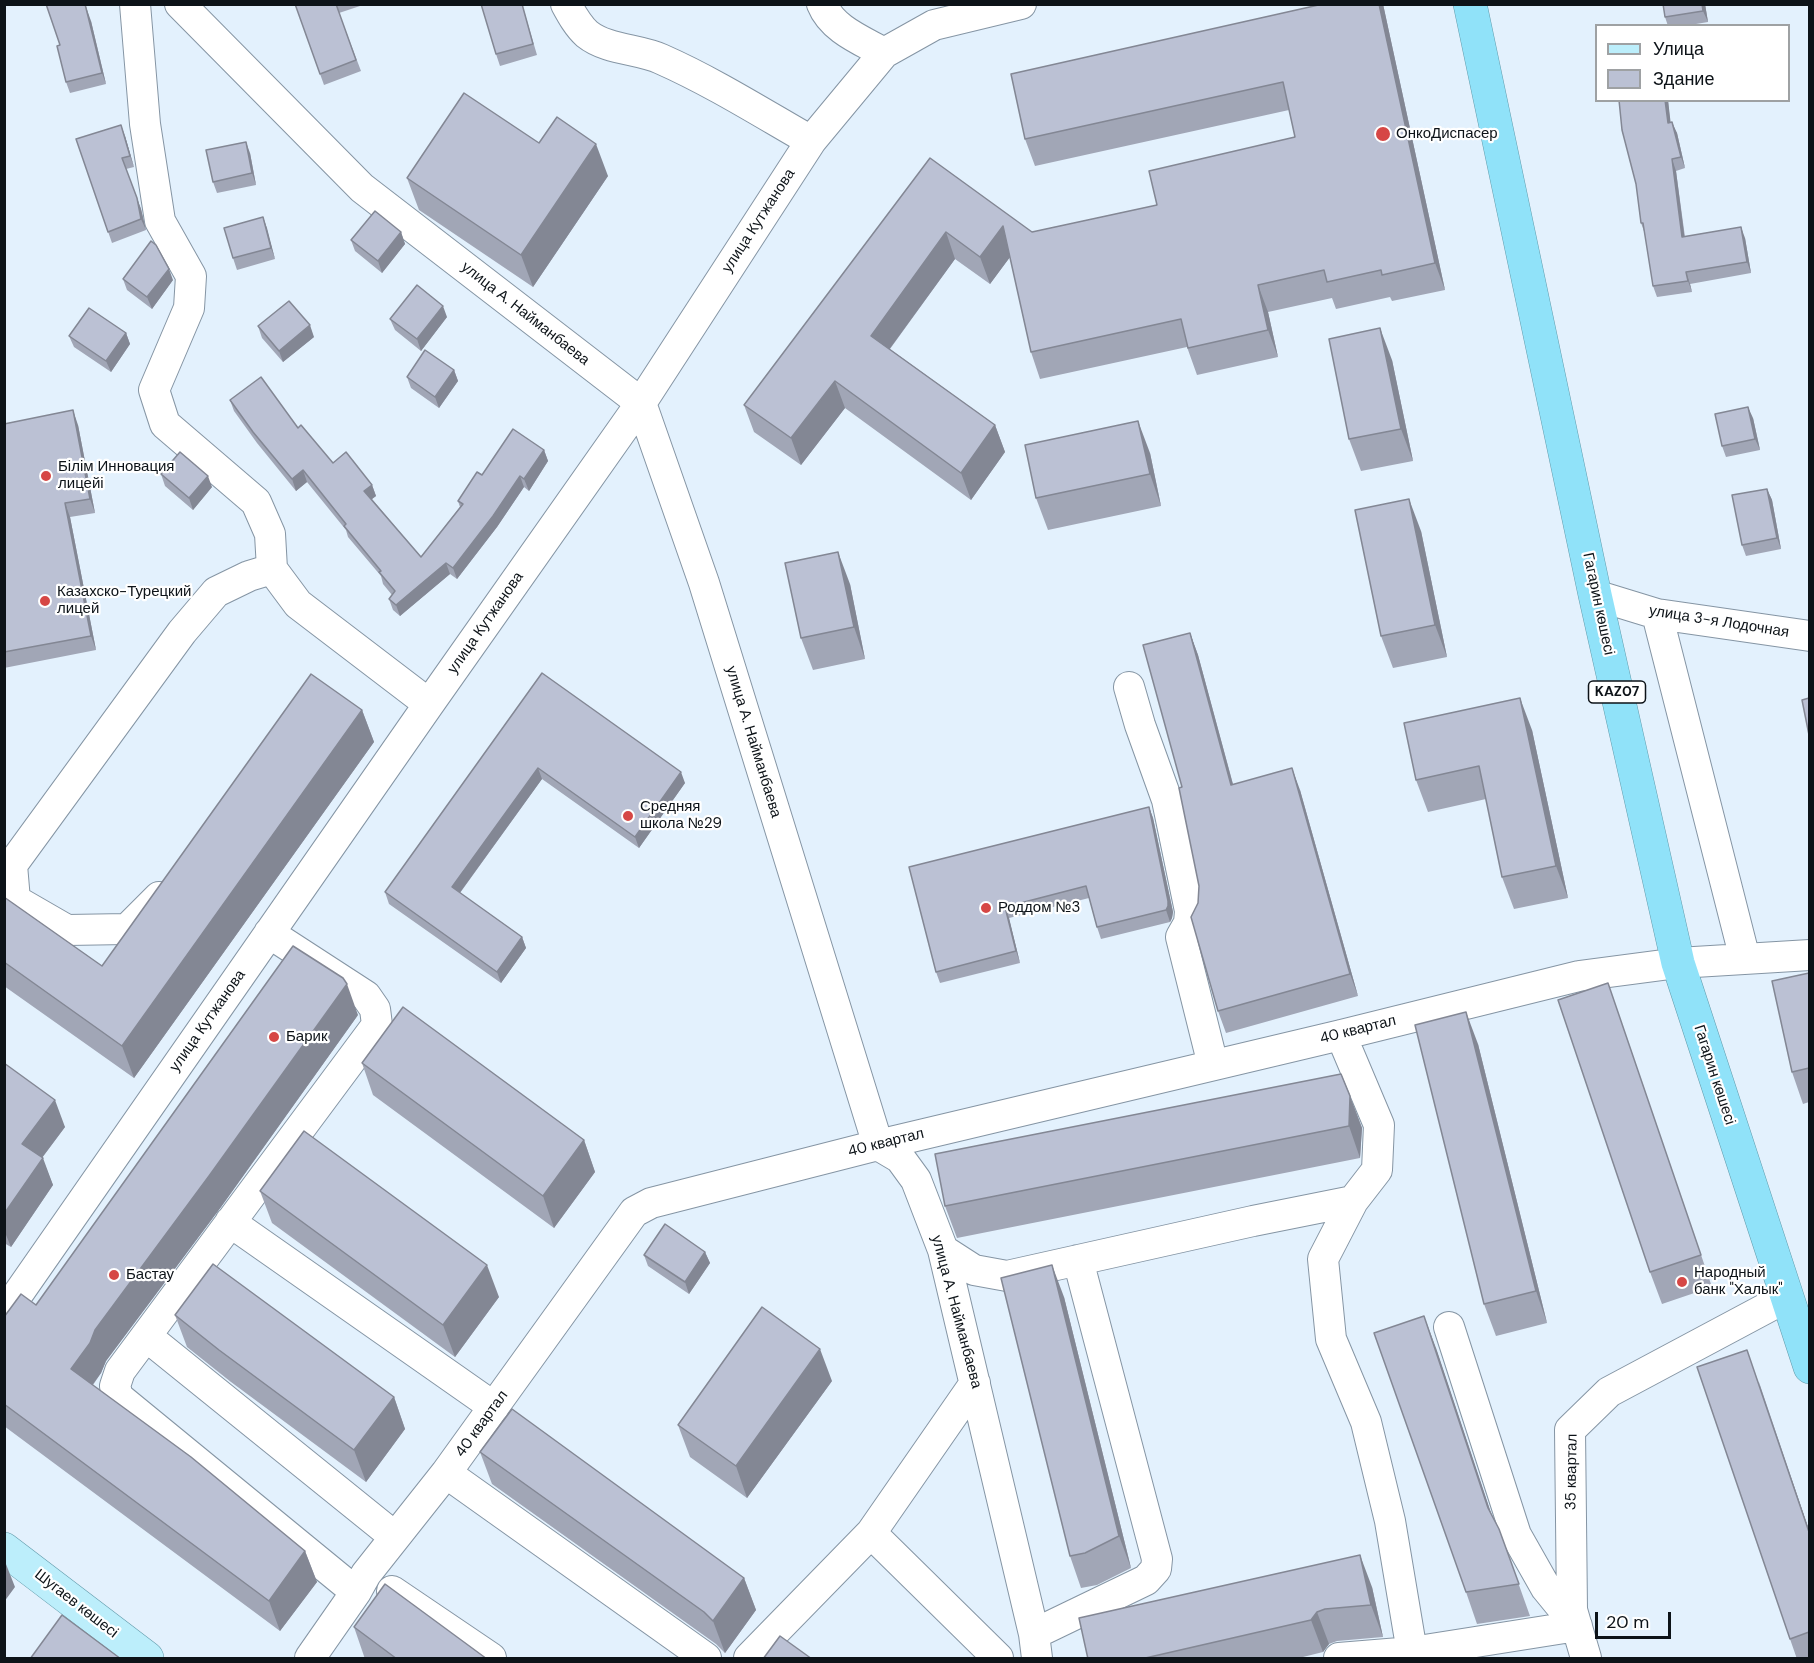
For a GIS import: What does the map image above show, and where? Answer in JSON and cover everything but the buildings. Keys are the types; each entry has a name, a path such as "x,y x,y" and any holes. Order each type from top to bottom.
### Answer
{"highway":[{"name":"Гагарин көшесі","path":"1470,4 1595,595 1678,963 1809,1367"}],"main road":[{"name":"Шугаев көшесі","path":"4,1548 147,1659"}],"street":[{"path":"135,4 146,124 160,221 191,276 189,308 154,390 165,424 256,502 270,534 272,569 298,604 429,704"},
{"name":"улица А. Найманбаева","path":"180,4 362,188 641,403 704,583 878,1145 900,1158 916,1180 943,1251 1036,1646"},
{"path":"566,4 574,19 588,35 608,44 650,54 685,69 811,141"},
{"path":"822,4 826,15 845,31 884,53"},
{"name":"улица Кутжанова","path":"4,1314 641,403 811,141 884,53 934,25 1021,4"},
{"path":"172,883 127,929 67,930 15,900 12,865 182,632 216,592 249,576 272,569"},
{"name":"улица 3-я Лодочная","path":"1595,595 1657,614 1809,636"},
{"path":"1657,614 1745,959"},
{"path":"1129,687 1167,800 1190,911 1189,923 1181,937 1213,1065"},
{"path":"269,933 366,996 375,1009 377,1024 120,1371 115,1386 118,1397 361,1583 491,1659"},
{"name":"40 квартал","path":"310,1659 361,1583 446,1473 634,1212 651,1203 878,1145 1579,976 1678,963 1809,955"},
{"path":"1341,1035 1379,1125 1377,1170 1353,1201 1323,1259 1331,1339 1366,1422 1390,1521 1411,1655"},
{"path":"943,1251 974,1270 1007,1276 1353,1201"},
{"path":"230,1222 494,1407"},
{"path":"1036,1646 1146,1580 1156,1569 1157,1559 1078,1260"},
{"name":"35 квартал","path":"1586,1659 1572,1610 1570,1430 1609,1392 1786,1297"},
{"path":"1339,1659 1529,1647 1576,1626 1546,1588 1516,1535 1449,1327"},
{"path":"146,1336 395,1537"},
{"path":"749,1659 871,1533 975,1383"},
{"path":"446,1473 706,1659"},
{"path":"871,1533 998,1659"}],"place":[{"name":"ОнкоДиспасер","path":"1383,134"},
{"name":"Білім Инновация лицейі","path":"46,476"},
{"name":"Казахско-Турецкий лицей","path":"45,601"},
{"name":"Средняя школа №29","path":"628,816"},
{"name":"Роддом №3","path":"986,908"},
{"name":"Барик","path":"274,1037"},
{"name":"Бастау","path":"114,1275"},
{"name":"Народный банк \"Халык\"","path":"1682,1282"}]}
